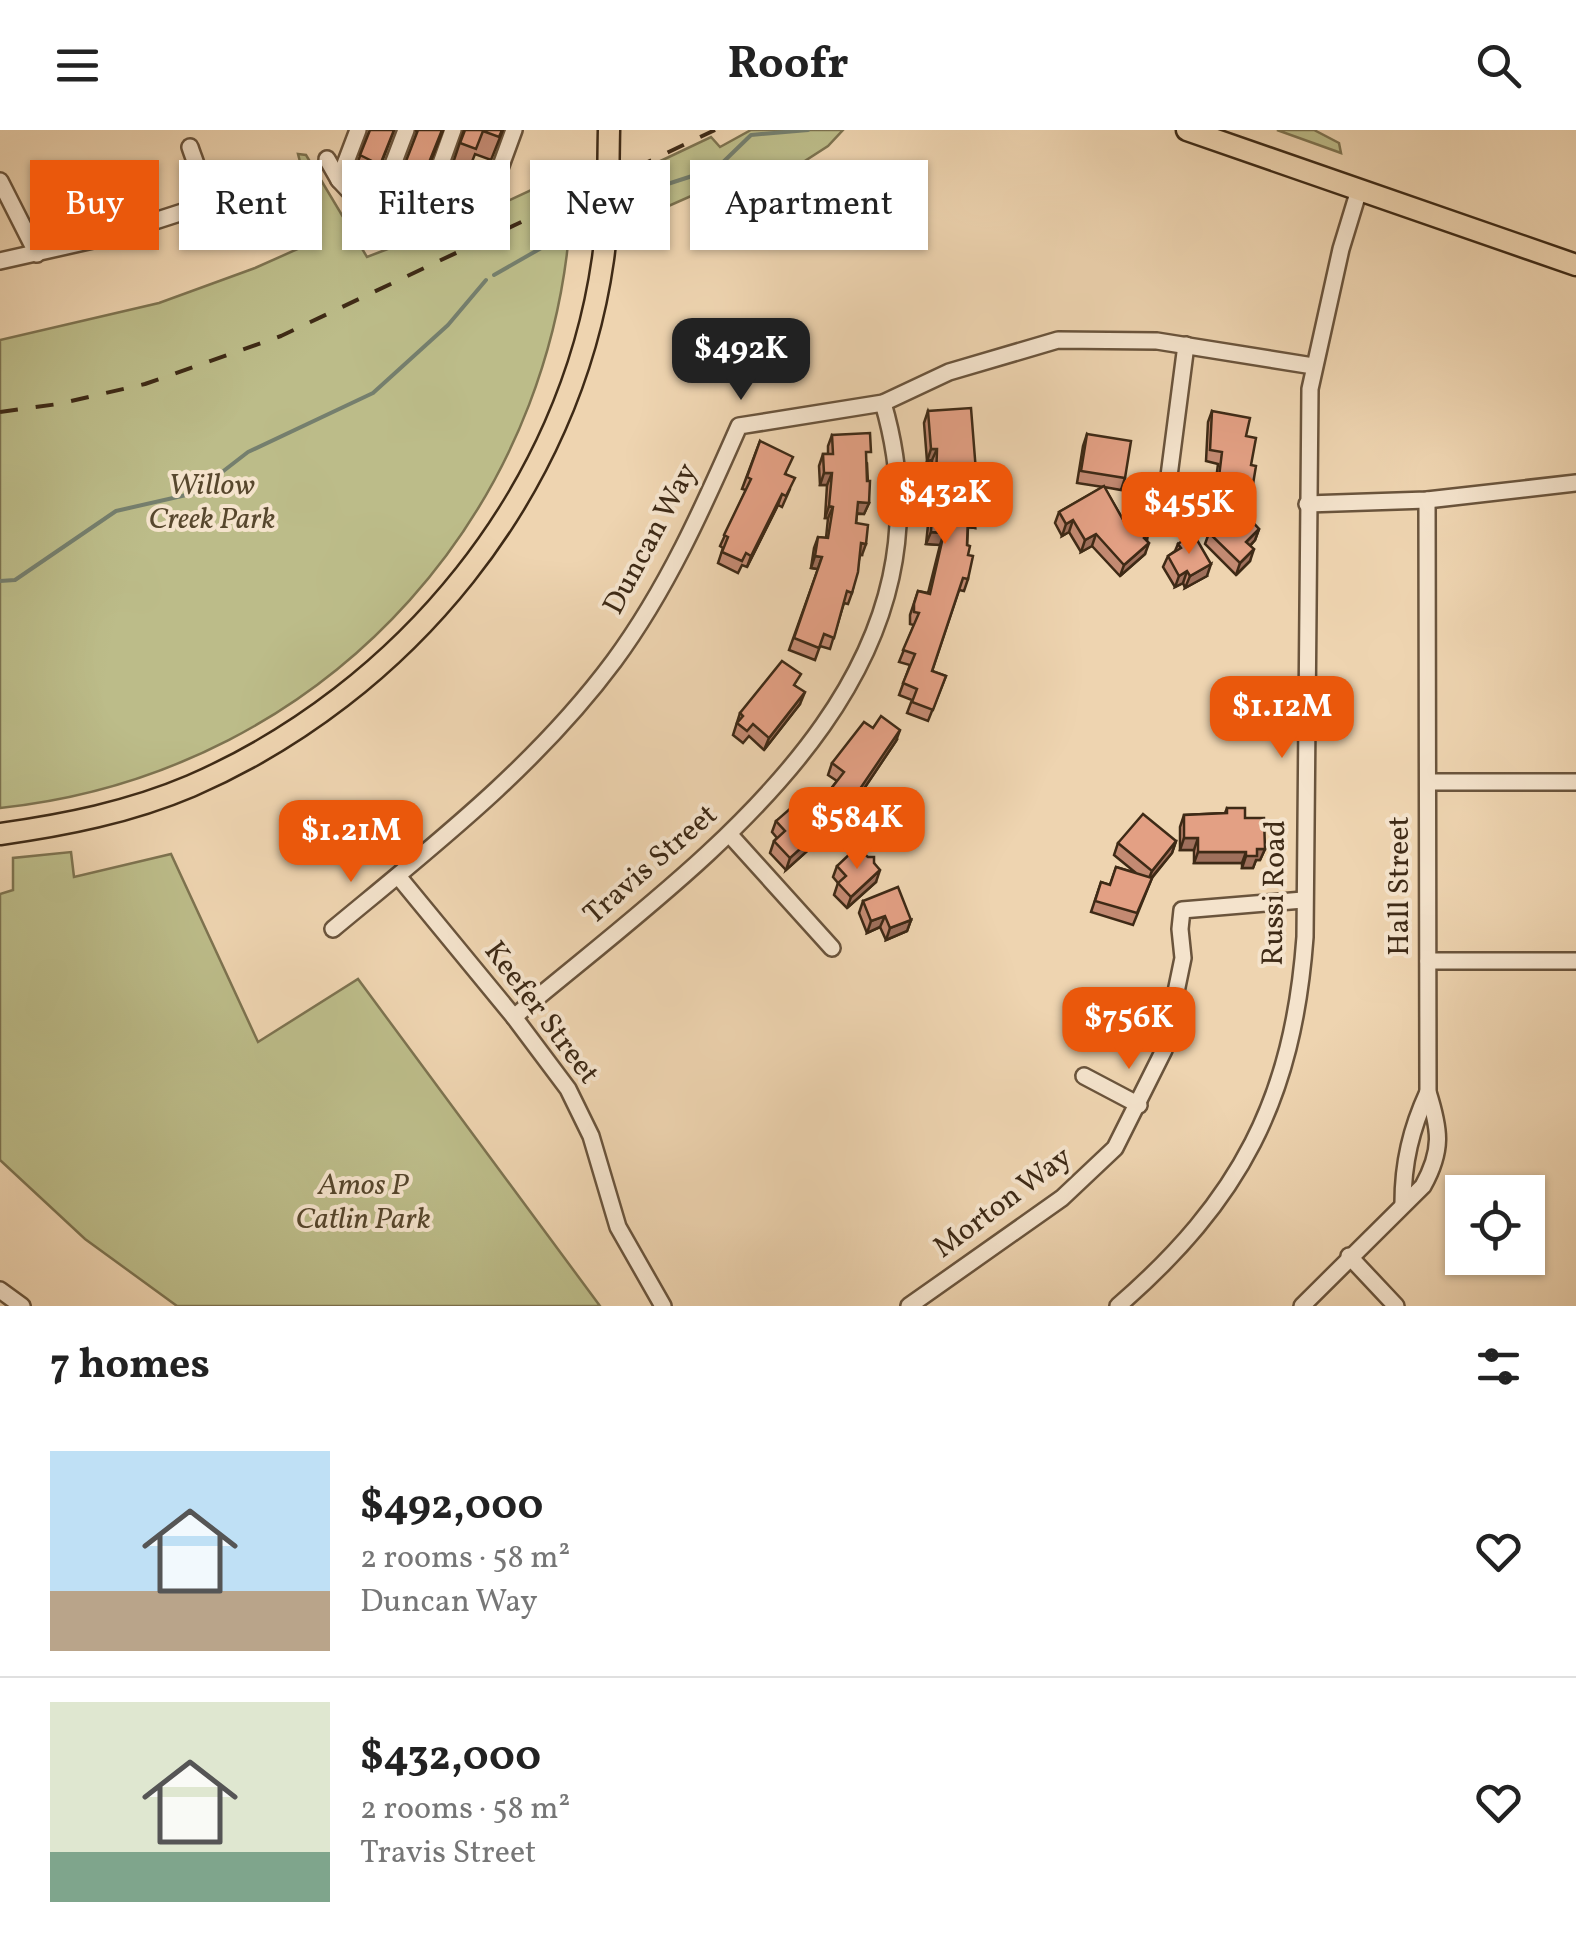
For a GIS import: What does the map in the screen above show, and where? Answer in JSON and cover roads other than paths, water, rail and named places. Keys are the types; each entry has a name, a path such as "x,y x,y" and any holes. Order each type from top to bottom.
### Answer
{"main road":[{"path":"0,834 91,818 156,799 218,773 308,723 402,645 465,577 519,498 575,370 603,258 608,130"},
{"path":"1187,130 1576,265"}],"street":[{"path":"338,180 358,130"},
{"path":"395,160 406,130"},
{"path":"443,160 454,130"},
{"path":"503,160 514,130"},
{"path":"0,261 102,238 192,209 204,192 190,148"},
{"path":"327,160 342,184"},
{"path":"0,181 37,254"},
{"name":"Russi Road","path":"1118,1306 1193,1234 1219,1201 1258,1136 1277,1089 1297,1012 1305,938 1307,504 1313,366 1341,249 1360,190"},
{"name":"Duncan Way","path":"398,876 499,790 540,749 615,660 683,548 740,426 883,404 948,372 1058,340 1128,339 1313,366"},
{"path":"1166,499 1186,345"},
{"name":"Travis Street","path":"514,1017 730,836 791,770 845,693 879,617 890,580 898,499 883,404"},
{"path":"1307,504 1427,500 1576,482"},
{"name":"Hall Street","path":"1302,1306 1423,1186 1436,1162 1438,1126 1428,1092 1427,500"},
{"path":"1428,782 1576,782"},
{"path":"730,836 832,948"},
{"path":"334,929 398,876"},
{"name":"Keefer Street","path":"398,876 568,1089 582,1113 618,1227 664,1306"},
{"name":"Morton Way","path":"909,1306 1076,1186 1114,1148 1164,1050 1183,958 1182,910 1303,900"},
{"path":"1428,961 1576,961"},
{"path":"1084,1076 1139,1105"},
{"name":"Hall Street","path":"1403,1203 1403,1172 1414,1124 1428,1092"},
{"path":"1349,1256 1396,1306"},
{"path":"0,1290 22,1306"}],"waterway":[{"path":"670,183 717,168 751,135 808,130"},
{"path":"494,275 538,250"},
{"path":"0,581 15,580 116,511 195,493 248,452 373,393 448,325 486,280"}],"railway":[{"path":"0,412 58,404 145,384 281,336 715,130"}],"park label":[{"name":"Willow Creek Park","path":"212,503"},
{"name":"Amos P Catlin Park","path":"363,1203"}]}
